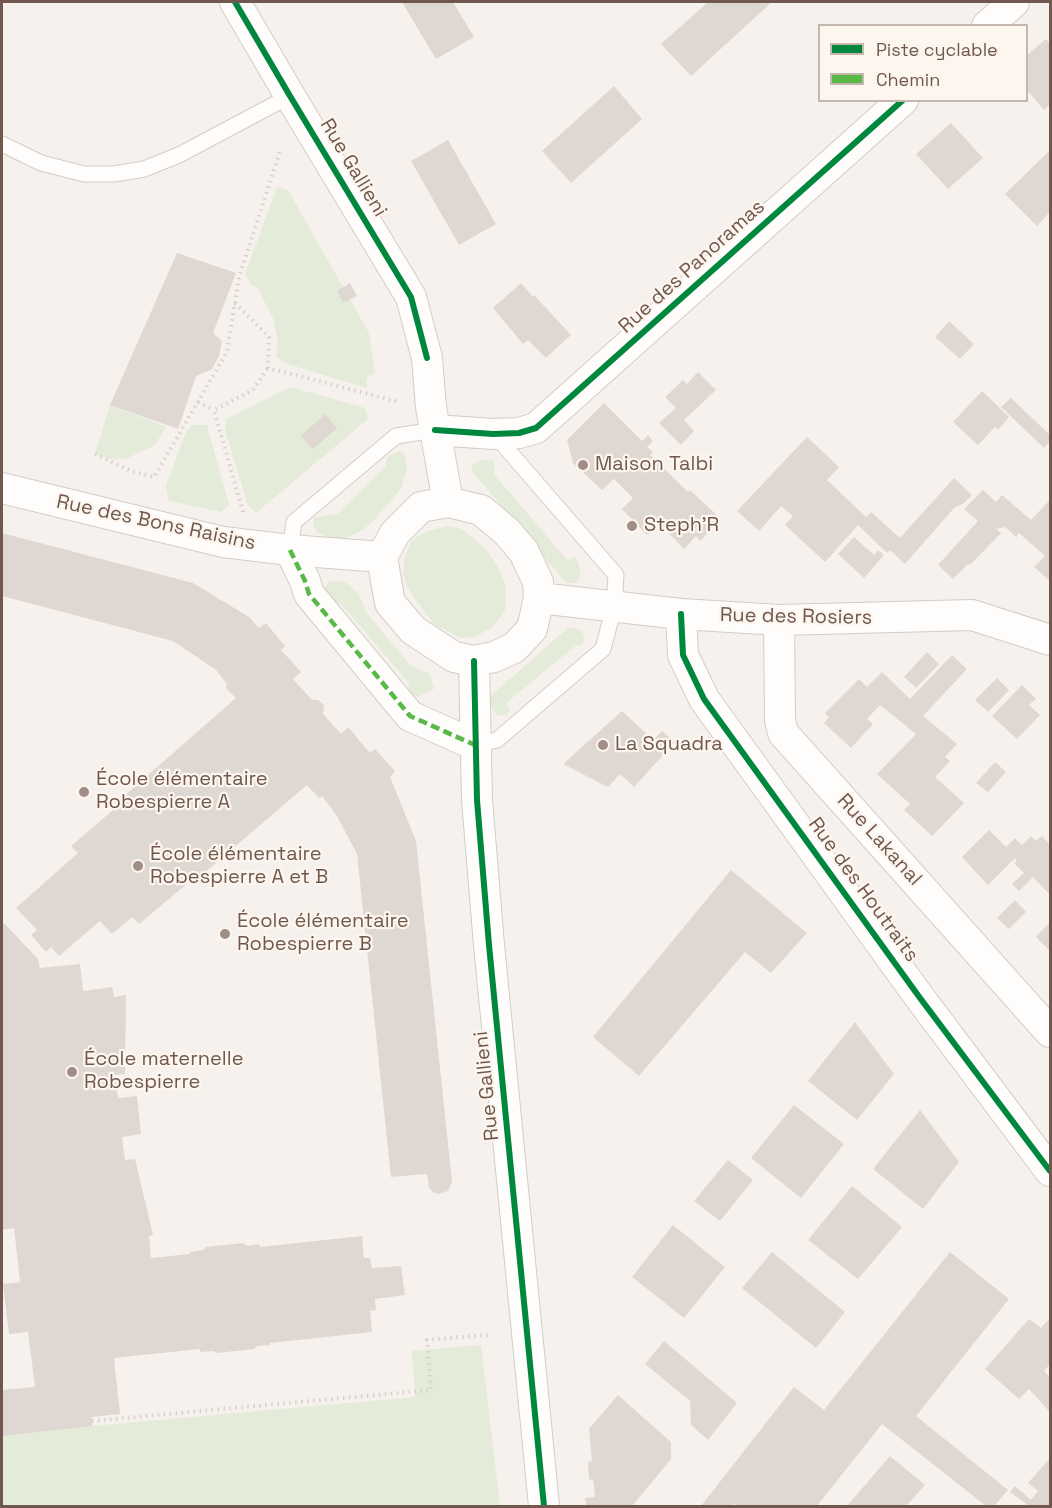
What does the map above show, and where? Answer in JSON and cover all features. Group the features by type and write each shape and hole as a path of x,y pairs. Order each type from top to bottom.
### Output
{"street":[{"name":"Rue Gallieni","path":"235,2 411,297 427,358 435,430 448,502"},
{"path":"989,24 1014,2"},
{"name":"Rue des Panoramas","path":"435,430 493,434 519,433 536,428 901,102"},
{"name":"Rue des Bons Raisins","path":"2,488 223,542 382,558"},
{"path":"448,502 482,510 507,532 524,552 538,582 539,598 532,629 514,648 494,657 474,661 454,657 413,630 390,603 382,558 395,533 421,507 448,502"},
{"path":"290,550 309,594 410,716 476,745"},
{"name":"Rue des Rosiers","path":"539,598 681,614 779,620 972,615 1050,640"},
{"name":"Rue des Houtraits","path":"681,614 683,655 704,699 920,998 1050,1171"},
{"name":"Rue Lakanal","path":"779,620 780,720 783,732 1050,1032"},
{"name":"Rue Gallieni","path":"474,661 477,800 493,988 544,1506"}],"lane":[{"path":"2,144 41,163 84,174 114,174 144,169 179,155 290,96"},
{"path":"290,550 294,522 396,436 435,430"},
{"path":"476,745 497,740 603,649 614,607 616,575 493,434"}],"path":[{"path":"95,454 131,471 154,477 227,352 239,278 283,139"},
{"path":"213,410 253,390 268,368 269,337 234,303"},
{"path":"268,368 399,402"},
{"path":"198,402 213,410 245,520"},
{"path":"92,1421 430,1390 427,1340 488,1335"}],"green space":[{"path":"277,187 288,190 369,333 375,373 366,379 367,388 284,363 276,356 278,341 273,318 257,287 251,285 245,274"},
{"path":"290,387 365,408 368,419 256,513 248,505 225,431 226,419"},
{"path":"110,405 166,427 155,445 128,458 110,459 95,454"},
{"path":"191,425 207,425 229,505 221,512 169,501 166,486 186,432"},
{"path":"399,451 404,453 407,469 401,489 374,520 363,530 345,538 332,539 318,533 313,526 314,518 339,513 386,466 387,457"},
{"path":"481,460 492,460 495,464 493,473 568,561 576,556 581,574 577,583 566,583 472,471 472,465"},
{"path":"447,526 462,529 485,548 497,565 506,586 505,611 493,627 474,637 460,638 433,623 410,592 403,575 405,557 411,541 425,532"},
{"path":"330,581 345,582 359,594 366,612 411,666 430,674 434,689 418,697 410,693 408,682 341,604 325,604 323,589"},
{"path":"569,627 580,629 585,637 582,644 574,647 506,703 511,710 503,716 497,715 486,700"},
{"path":"481,1345 500,1506 2,1506 2,1434 415,1397 412,1351"}],"building":[{"path":"402,2 453,2 474,37 436,59"},
{"path":"708,2 772,2 691,76 661,44"},
{"path":"1046,39 1050,44 1050,104 1044,110 1028,91 1028,54"},
{"path":"614,86 642,119 571,183 542,151"},
{"path":"951,123 983,158 948,189 916,154"},
{"path":"448,140 496,224 459,245 411,161"},
{"path":"1050,150 1050,212 1037,226 1005,194"},
{"path":"177,253 236,273 213,333 222,341 219,356 212,369 196,376 178,429 110,405"},
{"path":"350,283 357,296 343,303 337,291"},
{"path":"521,283 571,335 546,358 528,340 523,344 493,308"},
{"path":"949,321 974,344 960,359 935,337"},
{"path":"698,372 716,390 684,420 694,431 681,445 659,423 676,408 665,397 683,380 687,384"},
{"path":"982,391 1009,417 998,430 995,427 978,445 953,422"},
{"path":"1011,398 1050,435 1050,441 1044,448 1001,407"},
{"path":"604,403 642,441 648,435 653,441 647,447 653,452 650,455 688,492 690,490 721,519 700,541 696,536 684,549 659,523 647,535 622,509 633,498 614,479 602,490 573,463 567,440"},
{"path":"325,414 337,428 313,449 301,436"},
{"path":"807,437 839,467 827,480 866,517 871,512 900,538 954,478 972,495 963,504 955,507 905,564 890,550 887,553 858,525 825,562 785,525 793,516 781,506 759,531 737,511"},
{"path":"983,490 996,502 1002,495 1031,520 1050,500 1050,581 1034,567 1045,556 1019,533 1016,537 1005,527 996,529 1001,533 953,579 938,565 978,521 964,509"},
{"name":"École élémentaire Robespierre A et B","path":"2,533 193,583 249,617 259,628 266,623 285,646 281,650 301,672 293,679 312,700 318,700 324,705 323,714 341,734 348,727 370,753 375,749 395,771 390,777 416,841 452,1182 448,1191 438,1194 433,1192 429,1188 427,1174 391,1177 357,854 337,816 322,796 319,798 307,785 196,880 194,878 139,924 132,917 112,934 100,921 59,956 51,947 46,952 31,935 37,930 16,908 78,853 71,846 126,799 124,796 236,698 226,688 227,684 216,670 173,641 2,596"},
{"path":"854,537 874,555 878,550 884,555 864,578 838,554"},
{"path":"927,652 939,664 916,688 904,677"},
{"path":"952,655 967,669 923,716 957,744 945,757 950,761 935,777 964,803 932,836 904,810 910,804 877,774 916,734 880,705 867,719 873,724 851,748 824,723 829,717 825,713 859,679 867,687 882,672 910,699"},
{"path":"997,678 1009,690 988,712 975,700"},
{"path":"1022,685 1036,699 1029,705 1040,715 1017,739 992,716"},
{"path":"622,711 653,740 662,731 675,742 634,787 620,774 608,787 563,764"},
{"path":"995,762 1006,772 988,792 976,783"},
{"path":"989,830 1006,847 1015,838 1022,845 1031,836 1036,841 1042,836 1050,845 1050,895 1033,877 1019,891 1012,884 1024,873 1014,863 1017,861 1015,858 988,885 962,857"},
{"path":"731,870 807,933 771,973 745,952 639,1076 593,1037"},
{"path":"1015,900 1026,912 1009,929 997,918"},
{"path":"1050,922 1050,951 1036,937"},
{"name":"École maternelle Robespierre","path":"4,923 38,959 40,968 80,964 83,991 112,987 114,997 126,995 125,1074 115,1075 118,1098 137,1096 141,1134 122,1137 125,1160 135,1159 153,1235 149,1236 151,1258 190,1254 190,1252 203,1250 206,1247 243,1243 247,1246 259,1244 260,1247 362,1236 364,1258 370,1258 372,1268 401,1266 405,1295 375,1299 376,1310 370,1311 372,1332 270,1343 270,1345 257,1346 254,1349 217,1353 200,1352 200,1349 114,1358 120,1414 92,1417 92,1426 2,1436 2,1390 35,1387 28,1332 9,1334 3,1284 20,1282 14,1228 2,1230 2,925"},
{"path":"855,1022 894,1074 857,1120 808,1081"},
{"path":"794,1105 844,1144 801,1198 751,1158"},
{"path":"920,1110 959,1162 923,1209 873,1169"},
{"path":"728,1160 753,1180 720,1221 694,1201"},
{"path":"852,1186 902,1227 858,1279 808,1240"},
{"path":"673,1225 725,1267 684,1318 632,1277"},
{"path":"772,1252 845,1312 816,1348 742,1288"},
{"path":"950,1252 1009,1299 916,1416 1008,1490 994,1506 986,1506 882,1424 817,1506 737,1506 733,1503 731,1506 701,1506 794,1387 824,1410"},
{"path":"1050,1318 1050,1364 1044,1371 1050,1377 1050,1412 1029,1389 1019,1399 985,1369 1029,1319 1041,1328"},
{"path":"664,1341 737,1403 708,1440 691,1425 690,1401 645,1364"},
{"path":"618,1395 671,1442 671,1459 632,1506 586,1506 585,1498 595,1497 593,1479 589,1480 588,1462 592,1461 589,1429"},
{"path":"890,1456 925,1485 906,1506 847,1506"},
{"path":"1050,1458 1050,1506 1029,1506 1010,1492 1015,1486 1031,1500 1038,1491 1028,1483"}],"marked path":[{"path":"290,550 309,594 410,716 475,745"}],"cycle path":[{"path":"235,2 411,297 427,358"},
{"path":"435,430 493,434 519,433 536,428 901,102"},
{"path":"681,614 683,655 704,699 920,998 1050,1171"},
{"path":"474,661 477,800 489,945 544,1506"}],"place":[{"name":"Maison Talbi","path":"583,465"},
{"name":"Steph'R","path":"632,526"},
{"name":"La Squadra","path":"603,745"},
{"name":"École élémentaire Robespierre A","path":"84,792"},
{"name":"École élémentaire Robespierre A et B","path":"138,866"},
{"name":"École élémentaire Robespierre B","path":"225,934"},
{"name":"École maternelle Robespierre","path":"72,1072"}]}
